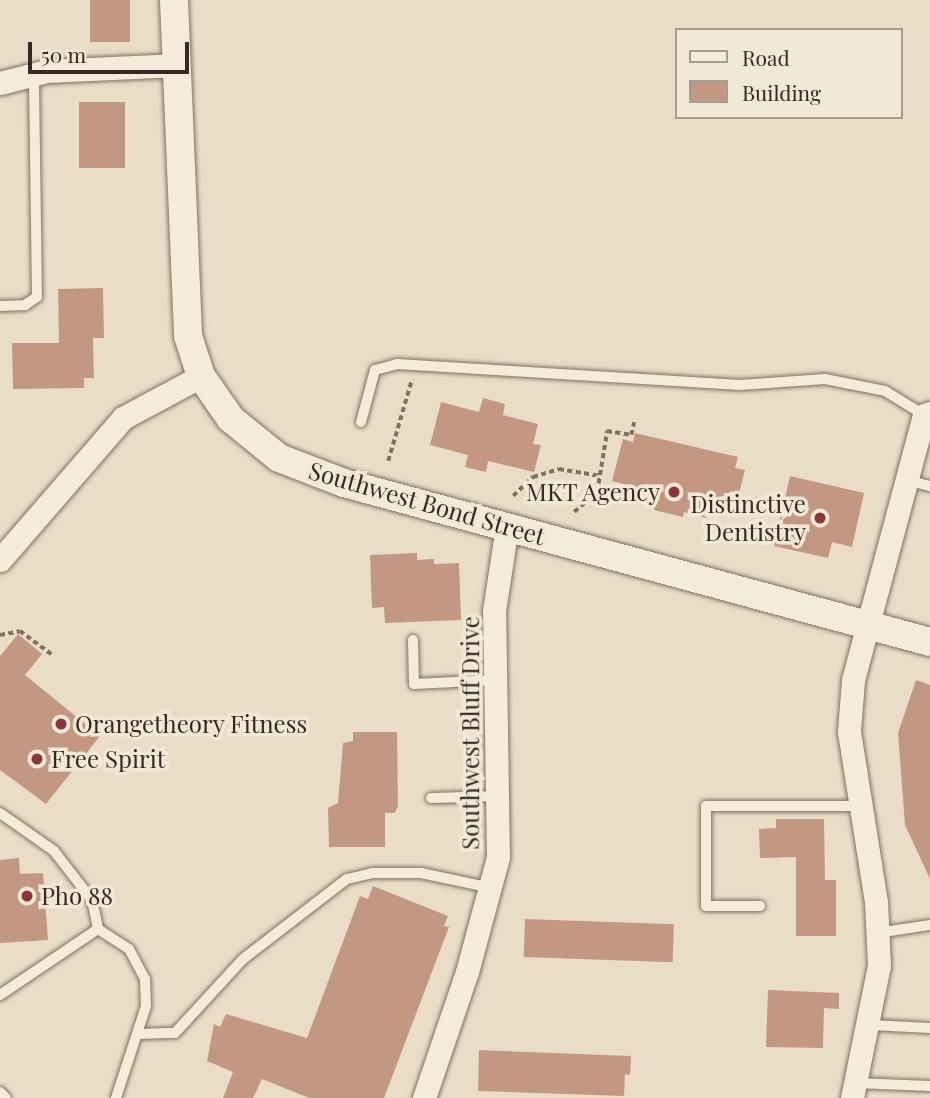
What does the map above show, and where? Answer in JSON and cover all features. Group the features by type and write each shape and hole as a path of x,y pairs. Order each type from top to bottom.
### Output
{"street":[{"name":"Southwest Bond Street","path":"174,0 183,285 188,336 201,376 231,419 279,458 344,483 866,621 930,642"},
{"path":"0,83 34,74 178,65"},
{"path":"0,560 123,418 201,376"},
{"path":"854,1091 871,1025 879,965 849,731 866,621 927,414"},
{"name":"Southwest Bluff Drive","path":"424,1098 492,888 499,796 494,611 508,526"}],"lane":[{"path":"0,306 25,306 37,297 34,74"},
{"path":"361,422 374,370 416,365 740,385 825,379 885,391 927,414"},
{"path":"906,481 930,486"},
{"path":"413,640 414,684 495,680"},
{"path":"431,797 499,796"},
{"path":"760,906 706,906 706,806 858,806"},
{"path":"0,813 54,851 92,900 98,929 129,949 145,979 146,1006 116,1098"},
{"path":"138,1034 175,1033 243,958 347,879 372,873 421,873 492,888"},
{"path":"877,933 930,925"},
{"path":"0,995 98,929"},
{"path":"871,1025 930,1028"},
{"path":"854,1091 930,1086"},
{"path":"0,1092 6,1098"}],"path":[{"path":"388,461 416,365"},
{"path":"573,512 597,492 607,431 631,435 634,422"},
{"path":"513,496 533,477 559,469 600,476"},
{"path":"0,635 20,631 54,656"}],"building":[{"path":"90,0 130,0 130,42 90,42"},
{"path":"79,102 125,102 125,168 79,168"},
{"path":"103,288 104,338 93,338 94,378 84,378 84,388 13,389 12,343 59,343 58,289"},
{"path":"483,398 505,404 503,415 538,424 533,444 541,445 534,472 488,461 486,472 465,467 468,455 430,445 441,402 479,412"},
{"path":"635,433 738,457 735,468 745,470 734,513 710,507 706,518 684,512 683,517 654,510 656,504 634,498 637,488 612,481 623,439 633,442"},
{"name":"Distinctive Dentistry","path":"790,476 864,493 852,547 832,542 828,558 774,546"},
{"path":"417,553 417,560 434,559 434,564 459,563 461,620 385,623 384,607 372,608 370,555"},
{"path":"18,634 42,654 25,675 100,736 46,804 0,770 0,656"},
{"path":"916,680 930,685 930,879 905,825 898,733"},
{"path":"353,732 397,732 398,806 395,813 385,813 385,847 329,847 328,808 338,803 343,743 353,741"},
{"path":"776,819 824,819 825,880 836,880 836,936 796,936 796,857 760,858 759,829 776,828"},
{"name":"Pho 88","path":"19,858 20,874 43,873 48,940 0,943 0,860"},
{"path":"373,886 448,916 444,926 449,927 384,1098 309,1098 262,1079 253,1098 223,1098 233,1072 207,1061 214,1024 220,1027 226,1014 307,1038 360,896 368,899"},
{"path":"525,919 674,924 673,962 524,957"},
{"path":"768,990 839,993 839,1009 824,1008 823,1048 766,1047"},
{"path":"479,1050 631,1056 630,1075 625,1074 624,1096 478,1091"}],"place":[{"name":"MKT Agency","path":"674,492"},
{"name":"Distinctive Dentistry","path":"820,518"},
{"name":"Orangetheory Fitness","path":"61,724"},
{"name":"Free Spirit","path":"37,759"},
{"name":"Pho 88","path":"27,896"}]}
